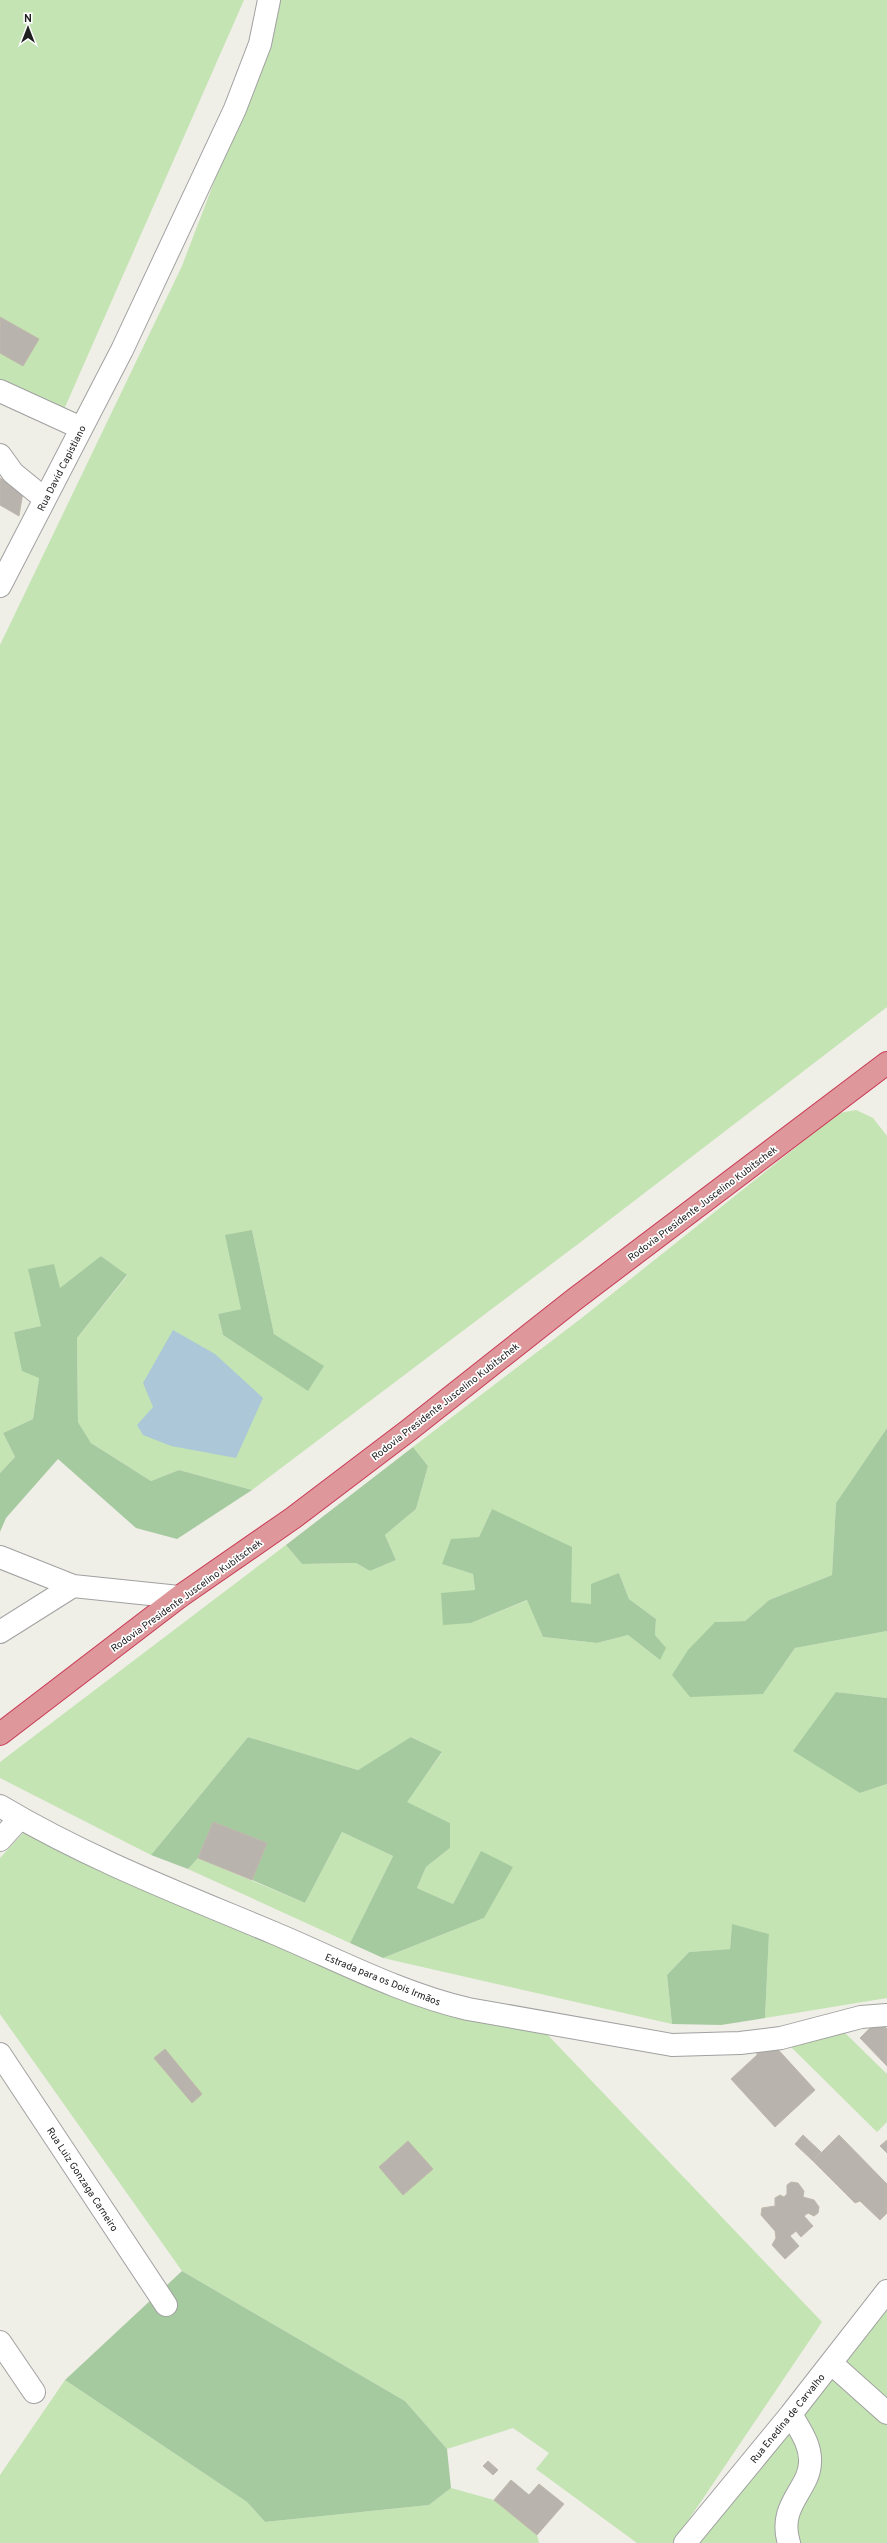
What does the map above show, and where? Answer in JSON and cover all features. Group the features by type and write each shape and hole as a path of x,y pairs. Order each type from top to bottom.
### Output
{"highway":[{"name":"Rodovia Presidente Juscelino Kubitschek","path":"0,1734 179,1597 342,1481 575,1299 887,1063"}],"street":[{"name":"Rua David Capistiano","path":"0,586 6,558 45,499 122,350 245,86 260,44 269,0"},
{"path":"0,390 81,428"},
{"path":"2,461 13,473 45,499"},
{"path":"0,1557 73,1586 179,1597"},
{"path":"0,1632 73,1586"},
{"name":"Estrada para os Dois Irmãos","path":"0,1806 73,1847 141,1878 377,1978 442,2003 468,2009 672,2045 740,2043 781,2038 861,2017 887,2015"},
{"path":"0,1840 20,1818"},
{"name":"Rua Luiz Gonzaga Carneiro","path":"0,2054 166,2305"},
{"name":"Rua Enedina de Carvalho","path":"685,2543 791,2414 887,2292"},
{"path":"0,2342 34,2392"},
{"path":"831,2363 887,2413"},
{"path":"789,2543 786,2533 788,2515 810,2464 806,2442 791,2414"}],"green space":[{"path":"0,0 244,0 62,414 0,387"},
{"path":"271,0 887,0 887,1007 582,1241 252,1490 179,1470 151,1481 91,1443 78,1422 77,1338 127,1276 101,1256 41,1326 14,1332 39,1378 33,1419 3,1433 15,1457 0,1473 0,645 182,266 237,122","holes":["252,1230 274,1334 323,1366 308,1390 223,1335 218,1314 241,1309"]},
{"path":"856,1110 873,1118 887,1136 887,1428 836,1503 832,1575 769,1600 745,1621 715,1622 763,1694 795,1648 887,1631 887,1698 836,1692 860,1793 887,1784 887,1998 765,2018 769,1934 732,1925 730,1949 689,1952 667,1975 672,2024 383,1958 484,1918 481,1852 453,1904 417,1888 426,1867 450,1848 450,1823 406,1802 442,1753 412,1737 358,1770 248,1737 151,1855 0,1778 0,1762 286,1545 302,1564 356,1563 370,1571 396,1560 385,1535 416,1509 428,1466 413,1447 583,1317 839,1113","holes":["492,1509 570,1602 591,1605 619,1573 629,1599 656,1619 655,1635 660,1660 628,1635 597,1643 543,1637 528,1600 471,1623 475,1590 473,1574 443,1564 479,1537"]},
{"path":"252,1230 274,1334 324,1366 308,1391 223,1335 218,1314 241,1309 225,1235"},
{"path":"101,1256 127,1275 77,1338 78,1422 91,1443 151,1481 179,1470 252,1490 177,1539 136,1528 58,1459 6,1518 0,1532 0,1473 15,1457 3,1433 33,1419 39,1378 22,1371 14,1332 41,1326 28,1269 54,1264 60,1288"},
{"path":"887,1428 887,1631 795,1648 763,1694 690,1697 672,1675 688,1650 715,1622 745,1621 769,1600 832,1575 836,1503"},
{"path":"413,1447 428,1466 416,1509 385,1535 396,1560 370,1571 356,1563 302,1564 286,1545"},
{"path":"492,1509 572,1547 571,1602 591,1604 591,1584 619,1573 629,1599 656,1619 655,1635 666,1648 660,1660 628,1635 597,1643 543,1637 527,1600 471,1623 443,1625 441,1593 475,1590 473,1574 442,1564 451,1539 479,1537"},
{"path":"836,1692 887,1698 887,1784 860,1793 793,1751"},
{"path":"248,1737 358,1770 411,1737 442,1752 407,1802 450,1823 450,1848 426,1867 417,1888 453,1904 481,1851 513,1867 484,1918 383,1958 350,1943 393,1856 342,1832 305,1903 252,1880 266,1843 213,1822 198,1858 188,1869 151,1855"},
{"path":"26,1830 443,2012 543,2030 822,2322 673,2543 637,2543 536,2469 549,2453 513,2428 447,2449 405,2401 182,2271 0,2014 0,1858"},
{"path":"342,1832 393,1856 350,1943 188,1869 198,1858 305,1903"},
{"path":"732,1924 769,1934 765,2018 721,2025 672,2024 667,1975 689,1952 730,1949"},
{"path":"844,2032 887,2074 887,2122 877,2132 790,2046"},
{"path":"182,2271 405,2401 447,2449 451,2488 429,2505 265,2522 247,2502 65,2380"},
{"path":"887,2291 887,2543 685,2543"},
{"path":"65,2380 247,2502 265,2522 429,2505 451,2488 494,2500 537,2535 539,2543 0,2543 0,2475"}],"water":[{"path":"173,1330 215,1354 263,1398 236,1458 171,1446 143,1435 137,1425 153,1407 143,1383"}],"building":[{"path":"0,317 39,339 23,366 0,353"},
{"path":"0,478 23,492 19,516 0,505"},
{"path":"213,1822 267,1843 252,1880 198,1858"},
{"path":"878,2020 887,2029 887,2066 860,2038"},
{"path":"757,2044 773,2044 815,2090 775,2127 731,2079 757,2055"},
{"path":"165,2049 202,2094 192,2103 154,2058"},
{"path":"803,2135 821,2152 813,2161 795,2144"},
{"path":"839,2135 887,2184 887,2213 880,2220 860,2201 855,2203 813,2161"},
{"path":"887,2140 887,2153 880,2146"},
{"path":"408,2141 433,2169 403,2195 379,2167"},
{"path":"791,2182 798,2183 804,2191 803,2197 814,2200 819,2207 818,2213 814,2216 808,2213 804,2216 813,2226 801,2237 796,2231 790,2236 799,2246 785,2259 772,2245 776,2238 775,2231 761,2215 762,2208 775,2206 775,2198 780,2195 784,2197 787,2194 787,2185"},
{"path":"488,2461 498,2470 493,2475 483,2466"},
{"path":"511,2480 529,2495 539,2484 564,2504 537,2535 494,2500"}]}
